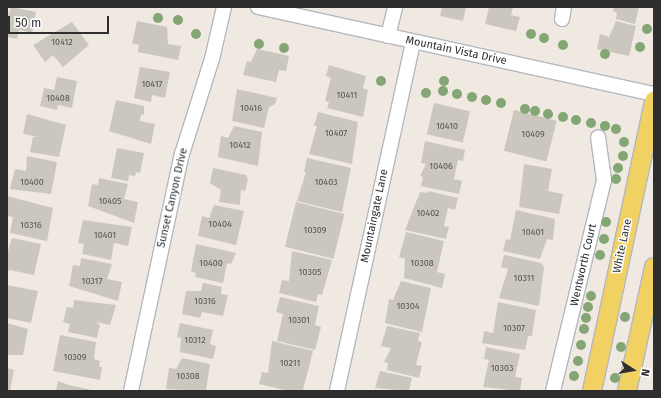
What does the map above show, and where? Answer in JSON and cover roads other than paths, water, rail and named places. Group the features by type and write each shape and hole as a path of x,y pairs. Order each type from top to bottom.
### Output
{"main road":[{"name":"White Lane","path":"592,391 654,101"},
{"path":"627,391 654,267"}],"street":[{"name":"Sunset Canyon Drive","path":"131,391 182,154 212,59 224,7"},
{"name":"Mountain Vista Drive","path":"258,7 654,94"},
{"path":"388,36 394,7"},
{"name":"Mountaingate Lane","path":"337,391 413,42"},
{"name":"Wentworth Court","path":"553,391 604,180 598,137"}]}
